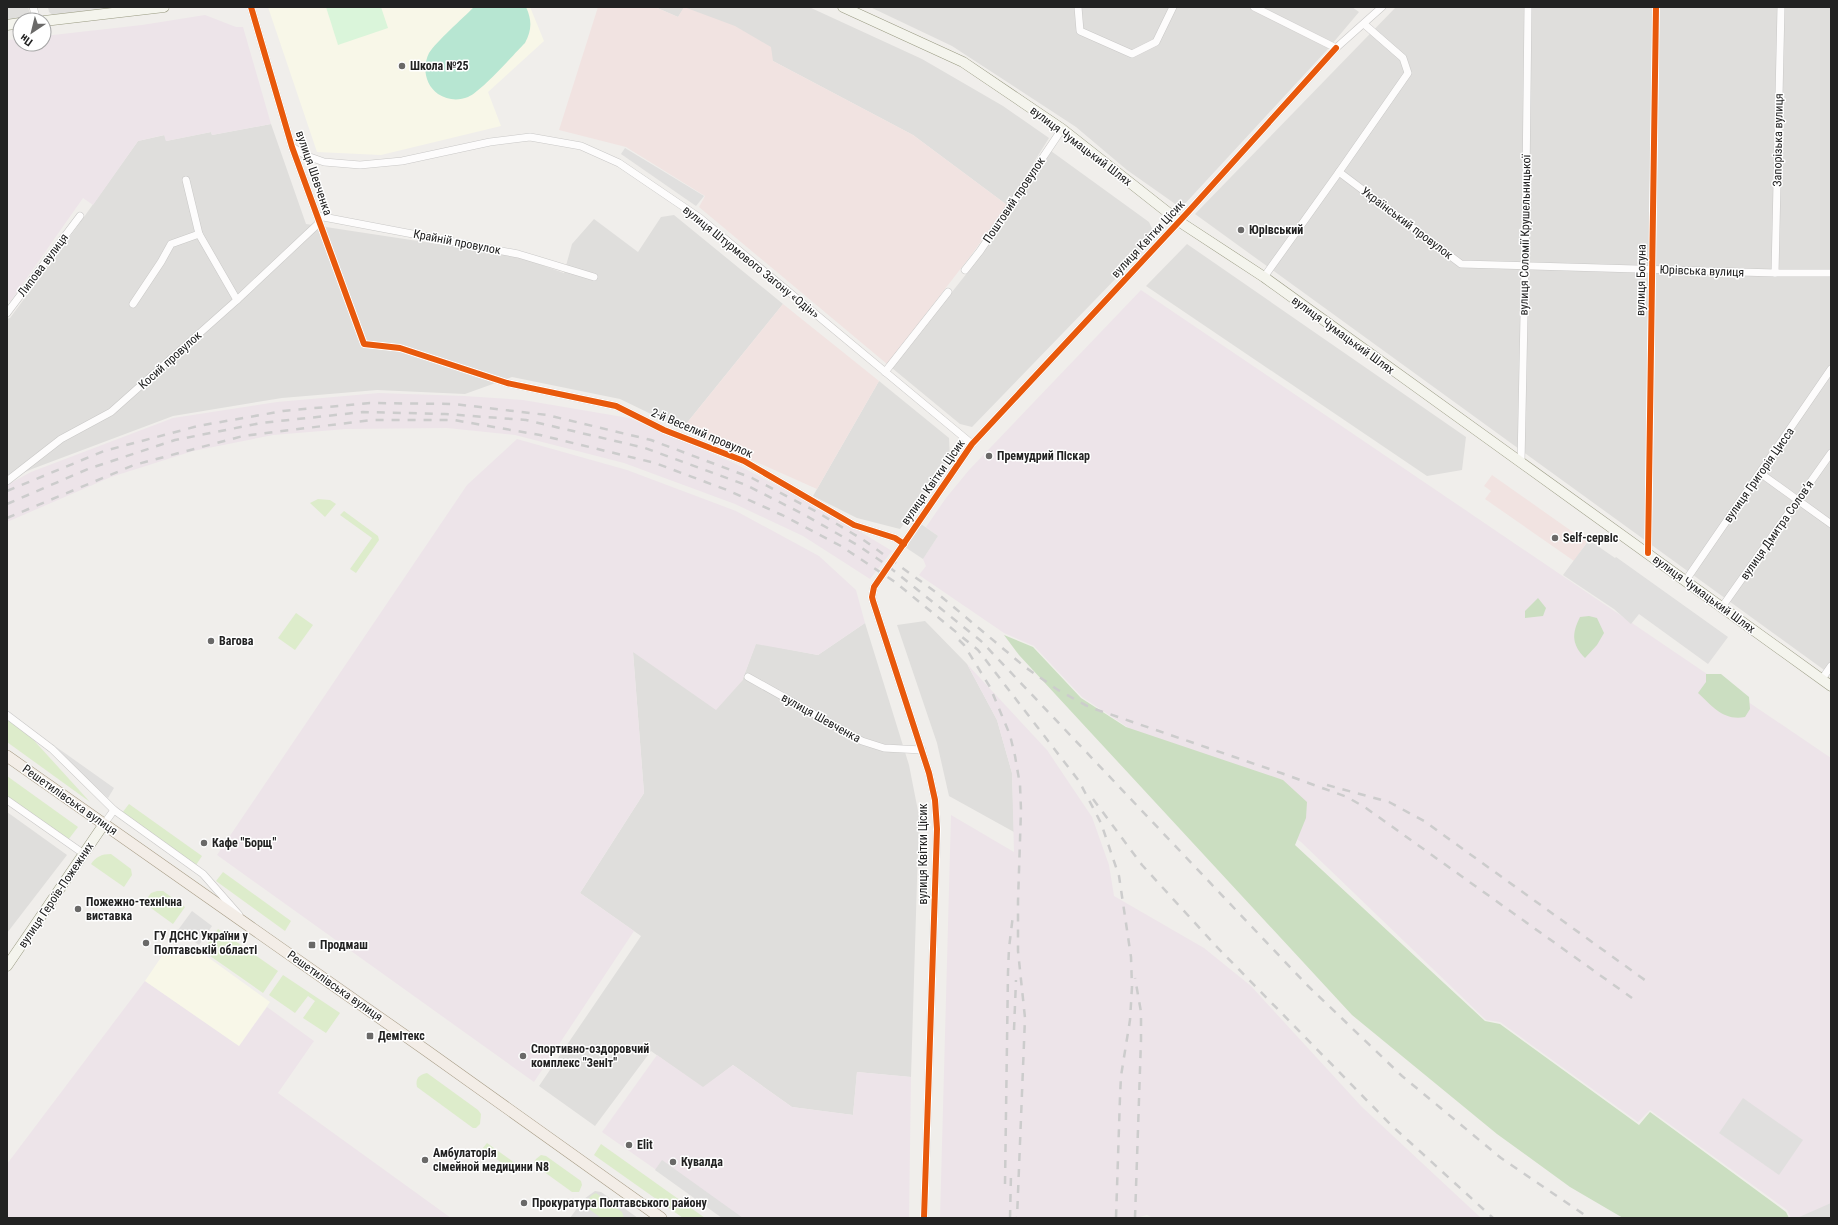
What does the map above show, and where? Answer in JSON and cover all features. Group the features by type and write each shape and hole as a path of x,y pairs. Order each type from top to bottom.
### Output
{"main road":[{"path":"52,20 164,7"},
{"name":"вулиця Чумацький Шлях","path":"843,7 963,62 1062,129 1180,222 1264,277 1831,686"},
{"name":"Решетилівська вулиця","path":"7,756 661,1218"},
{"name":"вулиця Героїв-Пожежних","path":"7,966 104,824"}],"street":[{"name":"вулиця Шевченка","path":"251,7 292,147 364,344"},
{"path":"1078,7 1080,31 1132,54 1156,42 1173,7"},
{"path":"1254,7 1336,48"},
{"name":"вулиця Квітки Цісик","path":"924,1218 937,829 935,800 922,750 872,597 878,582 972,444 1180,222 1336,48 1382,7"},
{"name":"вулиця Соломії Крушельницької","path":"1520,462 1525,267 1528,7"},
{"name":"вулиця Богуна","path":"1648,553 1656,7"},
{"name":"Запорізька вулиця","path":"1775,273 1781,7"},
{"path":"1264,277 1340,172 1408,73 1403,58 1364,24"},
{"name":"Поштовий провулок","path":"966,270 1062,129"},
{"name":"вулиця Штурмового Загону «Одін»","path":"292,147 307,156 324,162 360,165 402,161 490,142 530,137 581,146 620,163 700,218 972,444"},
{"name":"Український провулок","path":"1340,172 1461,264 1525,267"},
{"path":"186,180 199,234 237,300"},
{"name":"Липова вулиця","path":"7,313 80,216"},
{"name":"Крайній провулок","path":"319,219 518,254 594,277"},
{"name":"Косий провулок","path":"7,481 61,438 111,412 237,300 319,219"},
{"path":"132,304 161,262 171,244 199,234"},
{"name":"Юрівська вулиця","path":"1525,267 1831,273"},
{"path":"885,372 948,292"},
{"name":"2-й Веселий провулок","path":"364,344 400,348 507,383 616,406 664,430 744,461 854,525 895,538 904,544"},
{"name":"вулиця Григорія Цисса","path":"1686,580 1831,369"},
{"name":"вулиця Дмитра Соловʼя","path":"1722,607 1831,453"},
{"path":"1760,473 1831,524"},
{"path":"1822,679 1831,666"},
{"name":"вулиця Шевченка","path":"748,677 862,741 884,748 922,750"},
{"path":"7,715 52,749 114,810 203,874 249,926"},
{"path":"7,800 84,854"},
{"path":"104,824 114,810"}],"shaded area":[{"path":"7,7 28,7 30,12 12,12 12,19 7,20"},
{"path":"48,7 121,7 53,15 52,12 49,12"},
{"name":"Школа №25","path":"268,7 530,7 544,41 488,92 501,126 381,155 317,152"},
{"path":"598,7 655,7 678,17 684,7 735,26 771,47 773,61 913,135 1007,205 972,254 887,364 699,207 705,196 626,147 559,130"},
{"path":"655,7 809,7 922,59 1003,106 1049,138 1007,205 913,135 773,61 684,8 678,17"},
{"path":"870,7 1352,7 1359,12 1327,50 1181,208 1127,170 1076,127 952,46"},
{"path":"1396,7 1831,7 1831,675 1195,214"},
{"path":"205,15 236,27 243,27 271,124 212,135 211,132 166,141 164,135 138,141 93,205 83,198 10,302 7,300 7,40 12,40 12,52 52,52 52,35 142,25"},
{"path":"271,124 306,224 516,256 564,273 572,244 594,219 638,252 661,217 674,215 783,304 682,429 620,399 512,377 465,394 377,390 282,398 173,416 32,469 7,480 7,319 10,318 138,141 165,135 166,141 211,132 212,135"},
{"path":"625,148 704,196 696,206 621,154"},
{"path":"1051,151 1149,222 1156,237 972,427 960,424 892,368 982,254"},
{"path":"1187,244 1466,437 1462,470 1427,476 1146,286"},
{"path":"1141,290 1831,758 1831,1218 1791,1218 1787,1210 1650,1110 1638,1122 1500,1022 1486,1020 1301,842 1082,697 1034,646 1004,633 919,575 926,566 923,559 938,536 926,527 946,498 969,470"},
{"path":"783,304 879,381 817,489 682,429"},
{"path":"879,381 949,438 950,459 900,529 857,518 813,496"},
{"path":"379,393 523,400 629,418 734,463 833,515 892,551 870,579 803,536 735,504 624,463 515,435 447,428 346,429 273,435 193,451 111,477 7,522 7,485 31,472 173,418 277,402"},
{"path":"517,439 627,470 736,511 819,556 856,590 865,623 818,655 756,644 742,681 716,710 633,652 644,793 580,893 634,931 534,1082 217,855 467,485"},
{"path":"1492,475 1587,542 1574,561 1485,499 1491,491 1484,486"},
{"path":"921,524 938,536 923,559 905,547"},
{"path":"1589,540 1615,558 1616,557 1728,637 1708,664 1639,614 1631,624 1614,609 1563,575"},
{"path":"925,621 967,664 997,720 1012,773 1014,832 949,796 937,743 897,625"},
{"path":"865,623 909,765 919,816 911,1077 857,1072 853,1115 792,1107 733,1065 703,1088 651,1051 595,1126 539,1086 641,936 580,893 644,793 633,652 742,681 756,643 818,655"},
{"path":"967,664 1047,750 1092,817 1109,865 1114,896 1204,948 1251,986 1362,1107 1481,1218 1153,1218 1147,1215 1136,1218 940,1218 951,815 1014,852 1012,773 997,720"},
{"path":"52,744 114,788 108,798 60,755"},
{"path":"7,812 67,855 7,933"},
{"path":"192,911 212,926 199,945 178,930"},
{"path":"168,947 177,954 180,949 193,957 198,950 270,1002 239,1046 145,981"},
{"path":"145,981 239,1046 267,1007 314,1041 278,1093 451,1218 7,1218 7,1164"},
{"path":"657,1055 703,1087 733,1065 792,1107 853,1115 857,1072 911,1077 909,1218 725,1218 602,1132"},
{"path":"1743,1098 1803,1140 1779,1175 1719,1133"},
{"path":"662,1160 743,1218 722,1218 655,1170"},
{"path":"595,1191 601,1192 638,1218 570,1218 584,1199"},
{"path":"1831,1203 1831,1218 1797,1218"},
{"path":"583,1205 601,1218 578,1218 575,1216"}],"green space":[{"path":"326,7 381,7 388,28 338,45"},
{"path":"474,7 526,7 530,21 529,34 525,43 489,81 474,94 460,99 445,98 438,94 430,86 425,70 427,58 438,42"},
{"path":"318,499 330,500 336,504 325,517 310,503"},
{"path":"344,511 378,536 379,540 356,573 350,569 372,538 340,515"},
{"path":"1538,598 1546,608 1543,616 1525,618 1525,611"},
{"path":"296,613 313,625 295,650 278,638"},
{"path":"1589,616 1597,618 1604,633 1597,645 1585,658 1577,648 1574,633 1580,617"},
{"path":"1004,635 1033,647 1081,698 1126,727 1283,780 1307,802 1306,818 1295,845 1485,1021 1500,1024 1639,1125 1650,1112 1786,1212 1789,1218 1623,1218 1570,1187 1497,1134 1352,1015 1019,655"},
{"path":"1706,674 1721,674 1749,697 1750,709 1745,717 1731,717 1719,712 1698,693 1706,682"},
{"path":"7,719 29,735 90,802 7,742"},
{"path":"7,776 78,827 68,840 7,796"},
{"path":"129,804 202,856 196,865 122,813"},
{"path":"111,854 131,869 132,875 124,887 91,864 99,856"},
{"path":"223,872 291,921 285,931 216,881"},
{"path":"163,891 185,907 173,924 144,903 151,893"},
{"path":"218,929 278,971 263,993 203,951"},
{"path":"283,975 340,1013 326,1033 303,1018 315,1001 308,996 295,1013 269,995"},
{"path":"427,1073 478,1110 481,1114 480,1124 476,1128 473,1128 417,1087 418,1077"},
{"path":"487,1143 519,1166 515,1172 482,1149"},
{"path":"601,1144 705,1218 683,1218 594,1155"},
{"path":"541,1155 546,1156 581,1181 582,1185 579,1192 572,1192 536,1166 534,1162"},
{"path":"596,1193 622,1212 624,1218 601,1218 583,1205 592,1195"}],"railway":[{"path":"7,491 104,451 198,426 283,411 370,403 454,404 547,415 651,440 752,478 817,512 865,541 937,593 1025,667 1058,690 1089,707 1347,797 1366,808 1632,998"},
{"path":"7,504 88,469 175,440 261,423 363,412 445,414 526,420 645,448 746,485 803,514 859,546 888,566 981,641 1307,985 1402,1076 1501,1158 1589,1218"},
{"path":"7,518 134,465 243,436 371,420 454,420 540,435 655,463 727,490 782,515 841,546 895,582 978,650 1079,781 1101,823 1119,876 1131,957 1132,987 1130,1020 1121,1076 1116,1218"},
{"path":"959,640 964,645 990,687 1010,735 1020,785 1021,810 1018,951 1025,1018 1017,1218"},
{"path":"1327,785 1389,802 1424,821 1649,983"},
{"path":"1093,799 1142,865 1216,946 1390,1124 1493,1218"},
{"path":"1005,1184 1008,972 1013,915"},
{"path":"1135,978 1141,1012 1141,1040 1135,1218"},
{"path":"1014,1030 1016,980"},
{"path":"1010,1218 1011,1174"}],"cycle path":[{"path":"251,7 292,147 364,344 400,348 507,383 616,406 664,430 744,461 854,525 895,538 904,544"},
{"path":"1648,553 1656,7"},
{"path":"924,1218 937,829 935,800 929,773 873,601 872,597 874,587 972,444 1188,212 1336,48"}],"place":[{"name":"Школа №25","path":"402,66"},
{"name":"Юрівський","path":"1241,230"},
{"name":"Премудрий Піскар","path":"989,456"},
{"name":"Self-сервіс","path":"1555,538"},
{"name":"Вагова","path":"211,641"},
{"name":"Кафе \"Борщ\"","path":"204,843"},
{"name":"Пожежно-технічна виставка","path":"78,909"},
{"name":"ГУ ДСНС України у Полтавській області","path":"146,943"},
{"name":"Продмаш","path":"312,945"},
{"name":"Демітекс","path":"370,1036"},
{"name":"Спортивно-оздоровчий комплекс \"Зеніт\"","path":"523,1056"},
{"name":"Elit","path":"629,1145"},
{"name":"Амбулаторія сімейной медицини N8","path":"425,1160"},
{"name":"Кувалда","path":"673,1162"},
{"name":"Прокуратура Полтавського району","path":"524,1203"}]}
